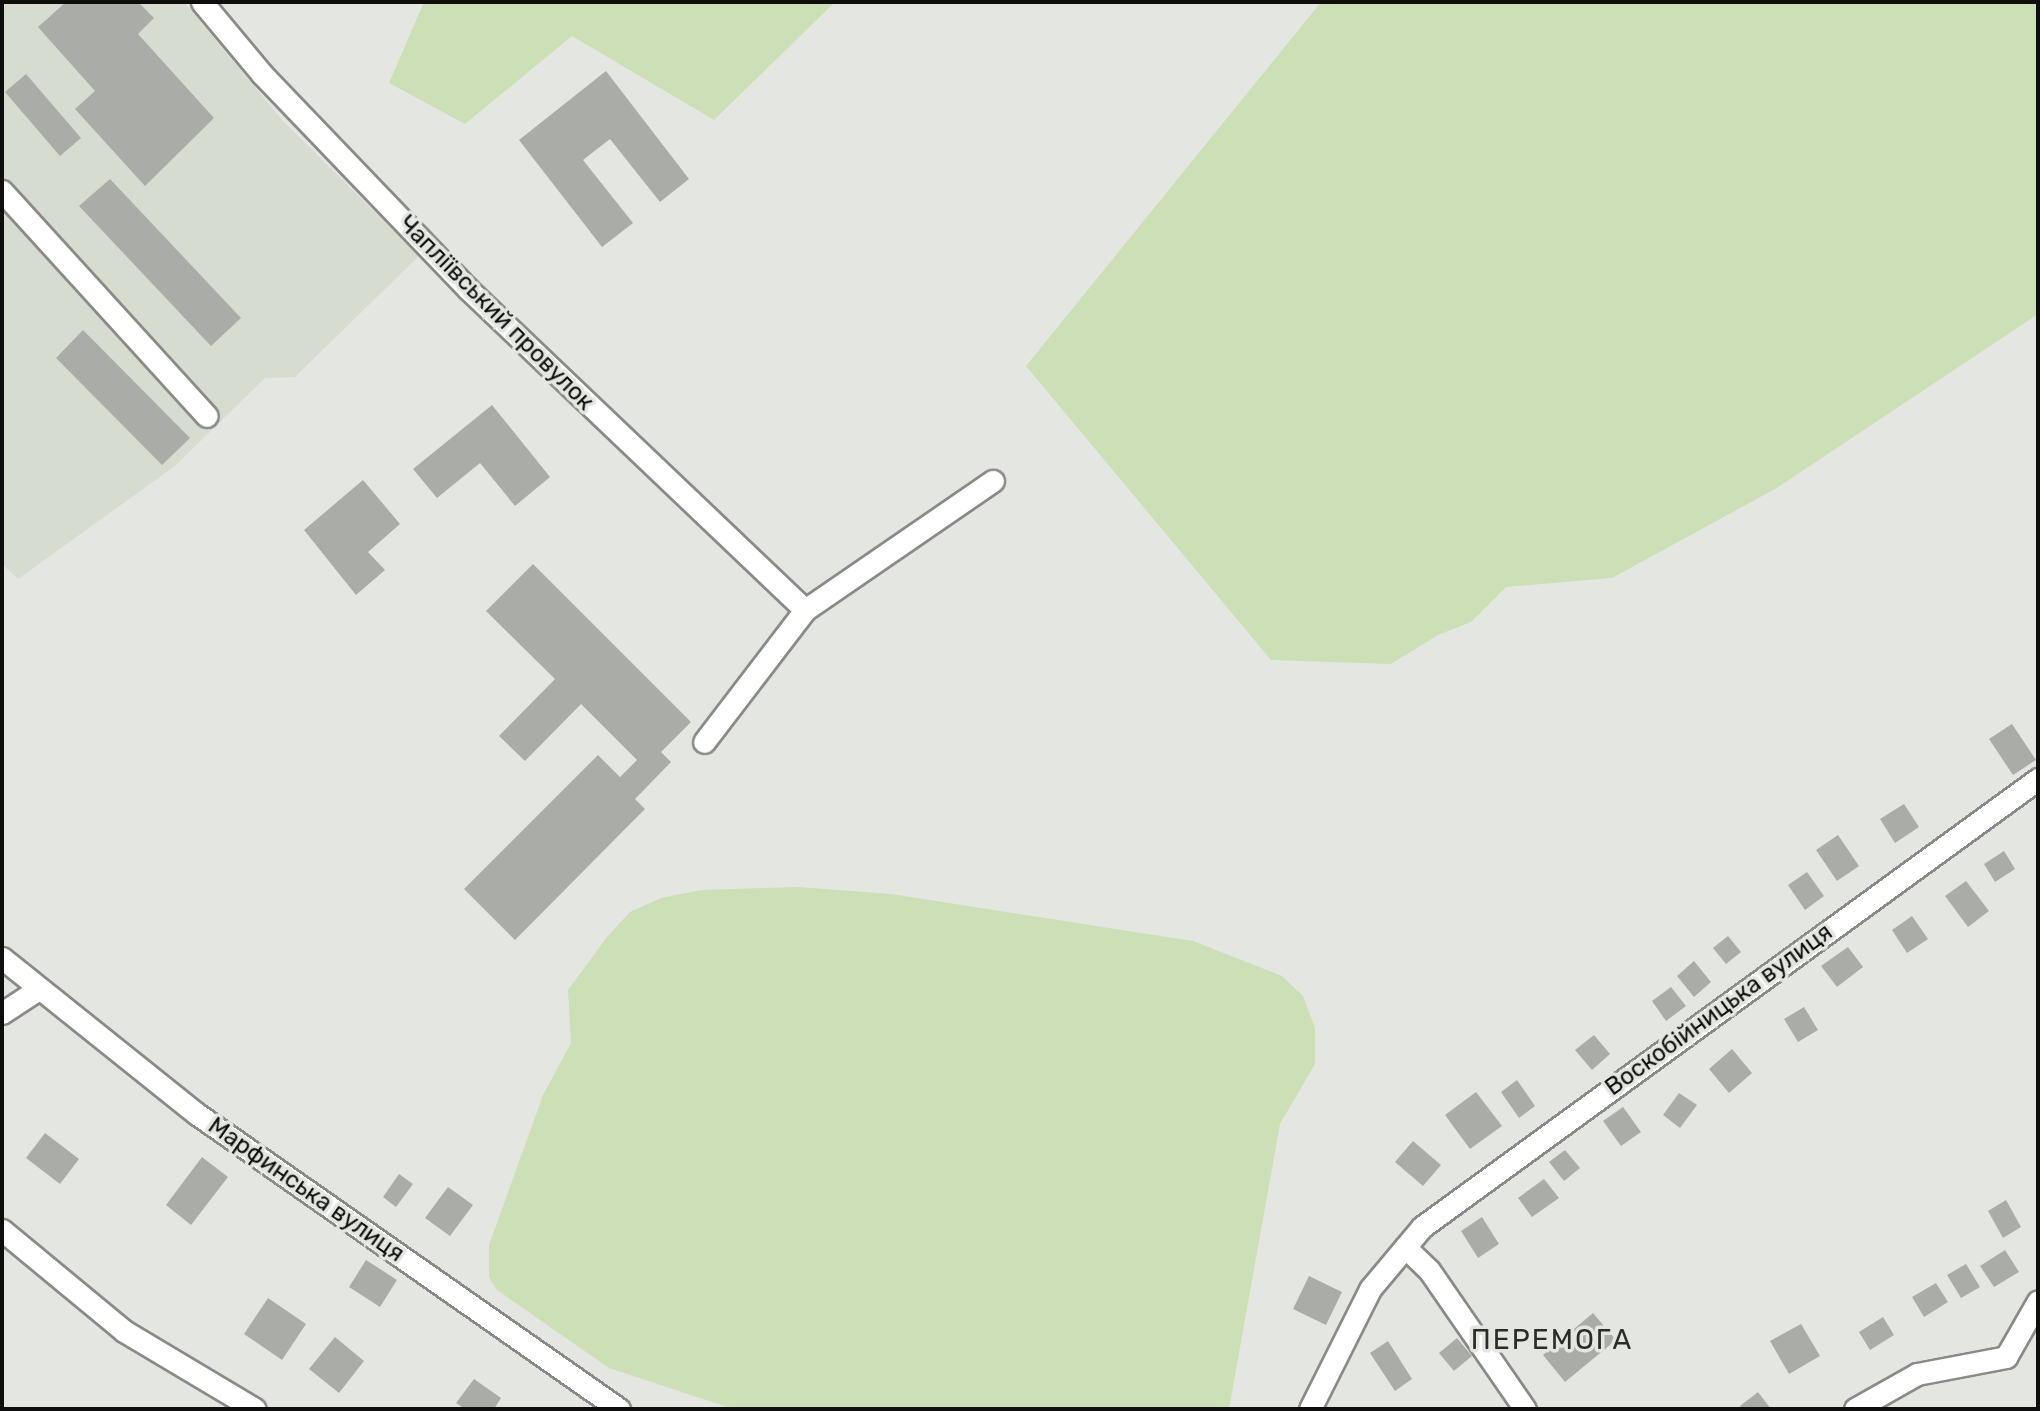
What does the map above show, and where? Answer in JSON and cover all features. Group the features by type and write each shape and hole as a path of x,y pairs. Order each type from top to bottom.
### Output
{"street":[{"name":"Чапліївський провулок","path":"202,2 262,74 468,289 805,610"},
{"path":"2,191 207,416"},
{"path":"704,741 805,610 993,481"},
{"name":"Воскобійницька вулиця","path":"1310,1409 1370,1289 1405,1247 1469,1190 2038,779"},
{"name":"Марфинська вулиця","path":"2,958 37,990 197,1114 619,1409"},
{"path":"2,1013 37,990"},
{"path":"2,1230 124,1331 255,1409"},
{"path":"1405,1247 1429,1270 1525,1409"},
{"path":"1855,1409 1917,1374 2006,1357 2038,1301"}],"shaded area":[{"path":"2,2 184,2 282,120 419,256 295,377 265,378 175,466 18,579 2,564"}],"green space":[{"path":"424,2 835,2 714,120 572,36 465,124 389,83"},
{"path":"1321,2 2038,2 2038,314 1775,489 1612,578 1506,587 1471,622 1438,635 1391,664 1271,660 1026,366"},
{"path":"798,887 891,894 1193,941 1282,976 1303,996 1315,1028 1315,1064 1280,1124 1229,1409 733,1409 609,1368 497,1290 489,1277 489,1245 543,1095 571,1043 568,990 607,937 630,912 661,898 701,890"}],"building":[{"path":"66,2 138,2 154,18 138,34 214,118 145,186 75,109 95,91 38,27"},
{"path":"606,71 689,179 660,202 610,139 583,160 633,223 602,247 519,140"},
{"path":"26,74 81,138 60,156 5,92"},
{"path":"110,179 241,318 211,346 79,206"},
{"path":"83,330 190,438 162,465 56,358"},
{"path":"492,405 550,477 515,506 480,463 437,498 413,469"},
{"path":"363,480 400,524 368,552 385,570 356,595 304,530"},
{"path":"533,564 691,722 661,752 671,762 635,799 645,809 515,940 464,889 598,755 620,777 637,760 581,704 525,761 499,736 555,679 486,611"},
{"path":"2012,724 2036,760 2013,775 1989,739"},
{"path":"1904,804 1919,827 1895,843 1880,819"},
{"path":"1838,835 1859,866 1837,881 1816,850"},
{"path":"2004,851 2015,869 1995,882 1984,864"},
{"path":"1807,872 1824,896 1805,910 1788,885"},
{"path":"1966,881 1989,911 1968,927 1945,896"},
{"path":"1912,916 1928,939 1907,953 1892,930"},
{"path":"1728,936 1741,952 1726,964 1713,948"},
{"path":"1848,947 1863,967 1837,987 1821,966"},
{"path":"1694,961 1711,982 1694,997 1677,976"},
{"path":"1671,987 1686,1006 1666,1021 1652,1001"},
{"path":"1804,1007 1818,1030 1798,1042 1784,1019"},
{"path":"1594,1035 1610,1054 1592,1070 1575,1050"},
{"path":"1732,1049 1752,1073 1729,1093 1709,1069"},
{"path":"1517,1080 1535,1106 1519,1118 1501,1092"},
{"path":"1476,1092 1502,1126 1470,1149 1445,1115"},
{"path":"1679,1093 1697,1105 1680,1128 1663,1115"},
{"path":"1623,1107 1641,1132 1621,1146 1603,1121"},
{"path":"45,1133 79,1159 60,1184 26,1158"},
{"path":"1413,1141 1441,1165 1423,1186 1395,1162"},
{"path":"1565,1150 1580,1168 1564,1181 1549,1162"},
{"path":"202,1157 228,1177 191,1225 166,1205"},
{"path":"399,1174 413,1184 396,1207 383,1197"},
{"path":"1544,1179 1559,1198 1532,1217 1518,1198"},
{"path":"448,1187 473,1205 450,1236 425,1218"},
{"path":"2006,1200 2021,1227 2003,1238 1988,1211"},
{"path":"1482,1217 1499,1244 1478,1258 1461,1231"},
{"path":"2005,1250 2019,1272 1994,1287 1980,1266"},
{"path":"366,1260 397,1280 380,1307 349,1287"},
{"path":"1966,1264 1980,1287 1961,1298 1947,1275"},
{"path":"1309,1276 1342,1292 1326,1325 1293,1309"},
{"path":"1936,1283 1948,1302 1924,1317 1912,1297"},
{"path":"268,1298 306,1324 282,1360 244,1334"},
{"path":"1593,1313 1616,1340 1565,1382 1543,1355"},
{"path":"1883,1317 1894,1335 1870,1350 1859,1332"},
{"path":"1801,1324 1820,1356 1789,1374 1770,1341"},
{"path":"335,1337 364,1361 339,1393 309,1369"},
{"path":"1457,1338 1472,1356 1454,1371 1439,1353"},
{"path":"1388,1341 1412,1379 1395,1391 1370,1353"},
{"path":"474,1379 501,1398 494,1409 465,1409 456,1403"},
{"path":"1758,1392 1771,1409 1742,1409 1740,1406"}],"district":[{"name":"ПЕРЕМОГА","path":"1552,1340"}]}
